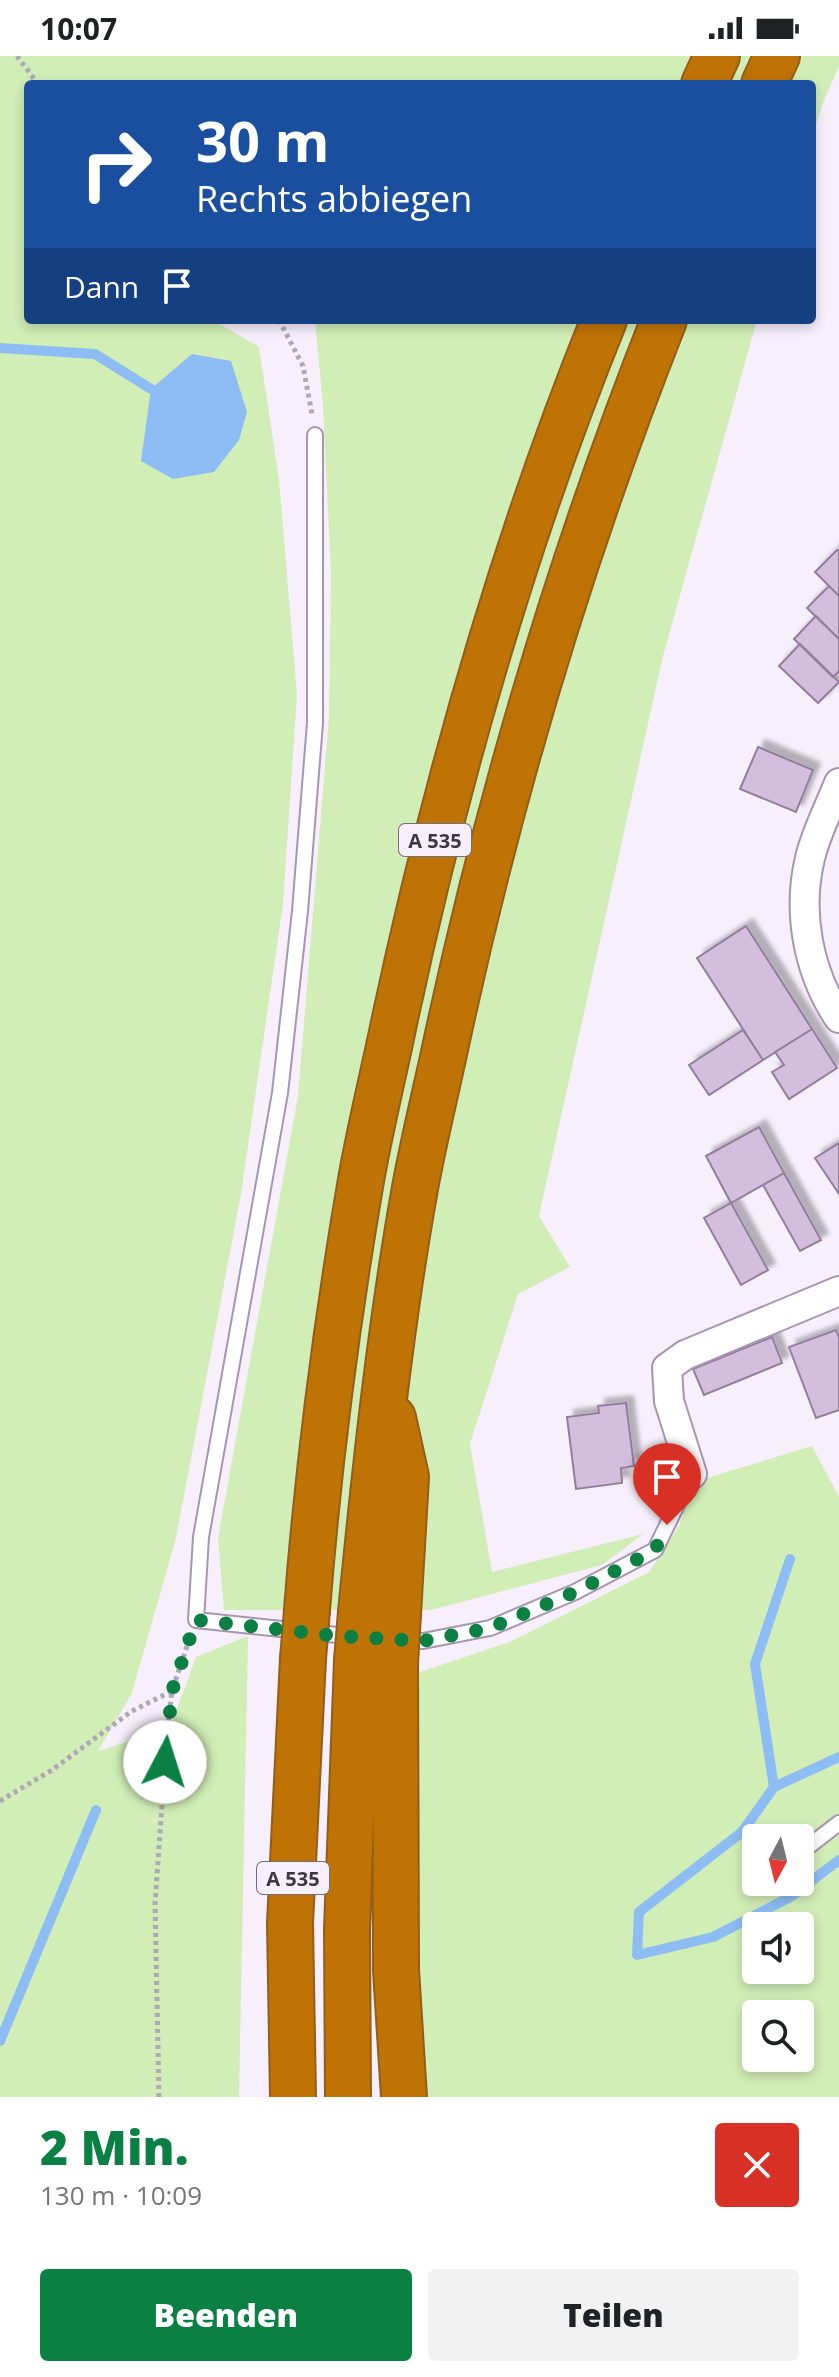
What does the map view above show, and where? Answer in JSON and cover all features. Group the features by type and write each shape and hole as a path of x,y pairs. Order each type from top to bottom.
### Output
{"highway":[{"path":"706,80 717,56"},
{"path":"766,80 777,56"},
{"name":"A 535","path":"293,2097 290,1923 303,1659 323,1436 353,1228 439,825 480,679 533,512 603,324"},
{"name":"A 535","path":"348,2097 347,1929 380,1613 406,1477 386,1384 416,1187 497,824 591,517 663,324"},
{"path":"376,1662 404,2097"}],"street":[{"path":"839,783 811,856 804,890 806,930 814,965 839,1018"},
{"path":"692,1474 669,1401 667,1368 685,1355 839,1291"}],"lane":[{"path":"315,435 315,723 300,911 280,1093 201,1537 196,1620 337,1636 423,1641 490,1628 575,1592 655,1550 692,1474"},
{"path":"814,1842 839,1823"}],"path":[{"path":"17,56 35,80"},
{"path":"281,324 303,366 315,435"},
{"path":"159,2097 155,1904 167,1734 172,1691 196,1620"},
{"path":"0,1801 52,1770 132,1711 172,1691"}],"green space":[{"path":"0,56 839,56 839,66 816,125 816,80 24,80 24,324 220,324 259,347 279,479 297,695 283,904 241,1194 176,1538 132,1693 98,1751 170,1728 196,1657 248,1636 239,2097 0,2097"},
{"path":"315,324 756,324 663,656 539,1216 570,1267 518,1294 470,1444 492,1572 643,1534 602,1565 431,1610 224,1610 218,1538 298,1096 329,717 331,572 323,406"},
{"path":"812,1446 839,1497 839,2097 423,2097 413,1966 417,1673 512,1641 649,1572 679,1526 694,1482"}],"water":[{"path":"192,354 231,361 247,412 239,440 214,472 173,479 141,461 151,389"}],"building":[{"path":"839,551 839,596 815,572"},
{"path":"829,586 839,596 839,639 807,608"},
{"path":"816,616 839,639 839,671 833,677 794,639"},
{"path":"800,644 839,682 818,703 779,666"},
{"path":"758,747 813,770 796,812 740,789"},
{"path":"746,926 812,1029 763,1060 697,958"},
{"path":"812,1029 837,1068 789,1099 772,1072 784,1065 775,1052"},
{"path":"743,1030 763,1060 709,1095 689,1065"},
{"path":"759,1127 784,1173 731,1203 706,1156"},
{"path":"839,1143 839,1194 815,1158"},
{"path":"784,1173 821,1240 800,1251 763,1185"},
{"path":"731,1203 768,1270 741,1285 704,1218"},
{"path":"836,1330 839,1337 839,1410 816,1418 789,1347"},
{"path":"772,1337 782,1363 704,1395 693,1369"},
{"path":"626,1403 634,1466 621,1468 622,1483 576,1489 567,1417 599,1413 598,1406"}],"waterway":[{"path":"0,348 95,354 151,389"},
{"path":"790,1559 755,1664 774,1787 742,1832 639,1912 637,1955 713,1937 792,1896 839,1860"},
{"path":"774,1787 839,1757"},
{"path":"0,2041 96,1810"}],"route":[{"path":"165,1762 172,1691 196,1620 337,1636 423,1641 490,1628 575,1592 655,1550 667,1525"}]}
